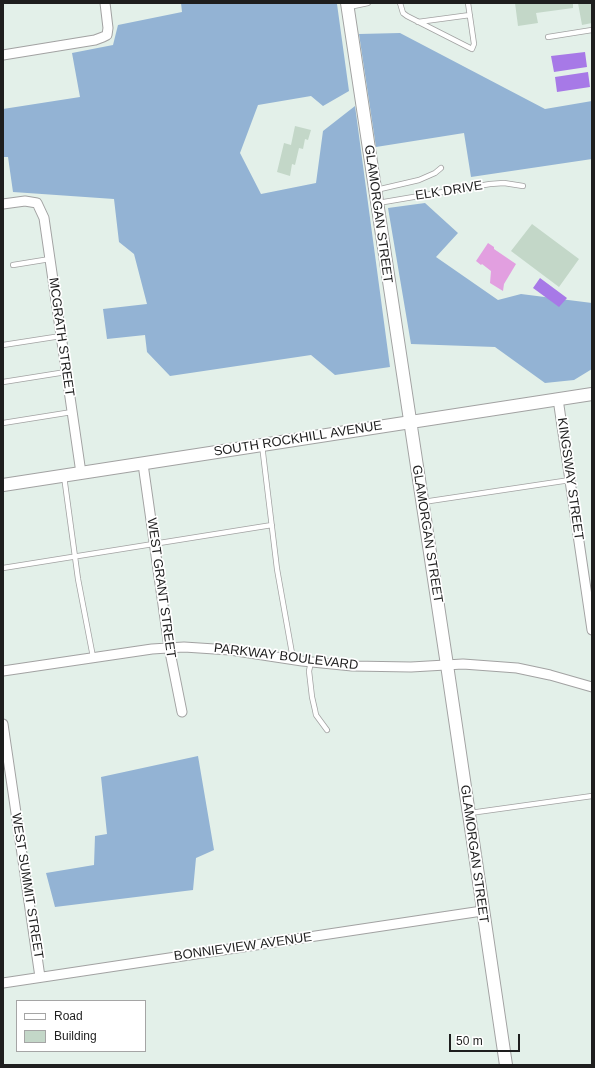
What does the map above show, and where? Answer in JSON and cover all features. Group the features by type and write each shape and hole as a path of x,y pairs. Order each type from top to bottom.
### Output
{"street":[{"path":"3,55 95,40 107,35 108,28 106,3"},
{"name":"GLAMORGAN STREET","path":"347,5 506,1065"},
{"name":"MCGRATH STREET","path":"3,204 25,201 37,203 44,218 81,473"},
{"name":"SOUTH ROCKHILL AVENUE","path":"3,485 592,394"},
{"name":"KINGSWAY STREET","path":"558,399 592,630"},
{"name":"WEST GRANT STREET","path":"143,464 169,647 182,712"},
{"name":"PARKWAY BOULEVARD","path":"3,671 169,647 230,650 311,662 352,666 410,667 477,665 517,668 550,674 592,687"},
{"name":"WEST SUMMIT STREET","path":"3,724 40,977"},
{"name":"BONNIEVIEW AVENUE","path":"3,983 482,911"}],"lane":[{"path":"347,5 368,3"},
{"path":"400,3 403,13 407,16 472,49 474,44 468,3"},
{"path":"418,22 470,15"},
{"path":"548,37 592,30"},
{"path":"375,190 428,177 441,168"},
{"name":"ELK DRIVE","path":"377,204 490,184 504,183 523,186"},
{"path":"13,265 50,259"},
{"path":"3,344 61,336"},
{"path":"3,382 66,372"},
{"path":"3,423 72,412"},
{"path":"262,445 277,568 292,659"},
{"path":"64,476 78,579 93,657"},
{"path":"422,502 570,480"},
{"path":"3,568 272,525"},
{"path":"311,662 309,671 313,704 316,715 327,730"},
{"path":"468,813 592,796"}],"shaded area":[{"path":"181,3 337,4 349,91 323,106 311,96 258,105 240,153 261,194 316,183 323,131 355,106 390,367 335,375 311,355 170,376 147,352 145,335 107,339 103,309 147,304 134,254 119,242 114,199 13,192 8,157 3,157 3,109 80,97 72,53 113,45 118,25 182,12"},
{"path":"400,33 545,109 592,101 592,159 471,177 464,133 376,147 359,34"},
{"path":"585,52 587,67 554,72 551,56"},
{"path":"588,72 590,87 557,92 555,77"},
{"path":"425,203 458,233 436,257 498,300 521,294 592,303 592,369 574,380 545,383 495,347 411,344 388,208"},
{"path":"488,243 516,264 504,284 503,291 490,283 491,271 476,261"},
{"path":"540,278 567,298 559,307 533,288"},
{"path":"198,756 214,850 196,858 193,890 55,907 46,873 94,865 95,836 107,834 101,777"}],"building":[{"path":"515,3 573,3 573,8 536,13 538,23 518,26"},
{"path":"578,3 592,3 592,23 582,25"},
{"path":"295,126 311,130 308,140 305,139 303,149 299,148 295,165 292,164 290,176 277,172 284,143 291,145"},
{"path":"532,224 579,259 559,287 511,251"}]}
